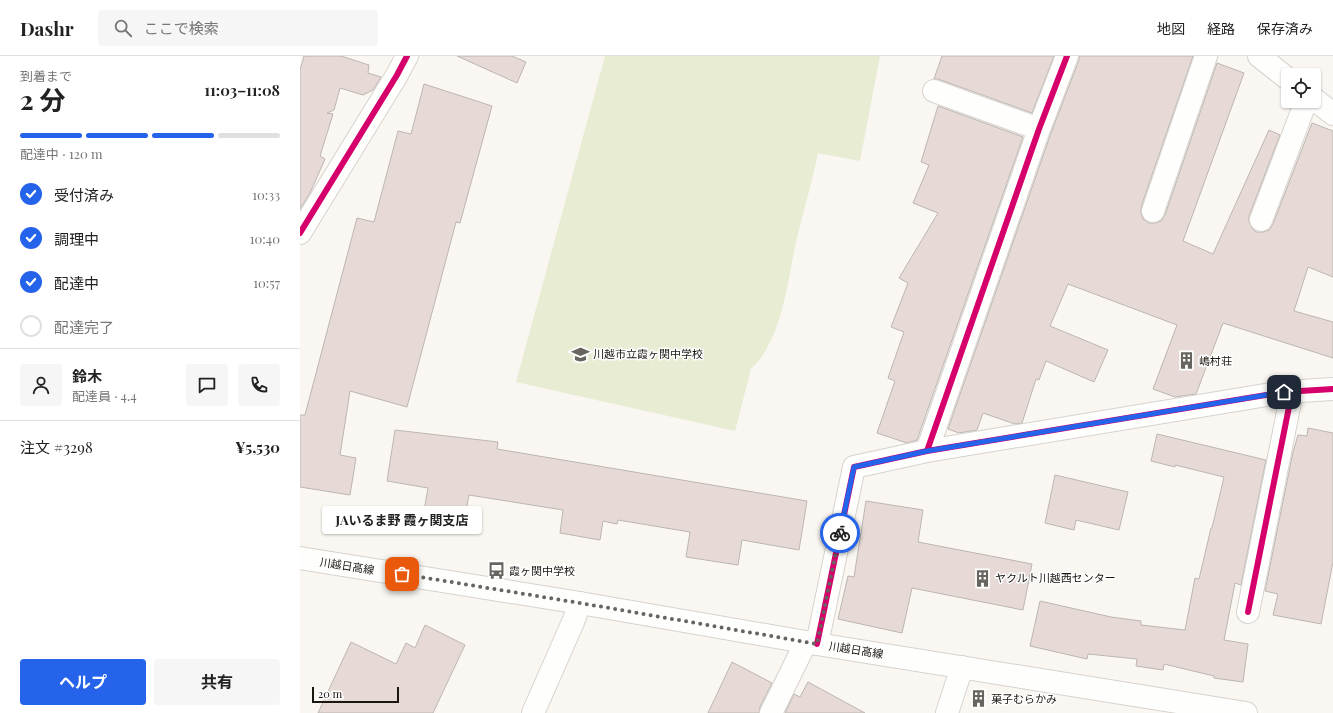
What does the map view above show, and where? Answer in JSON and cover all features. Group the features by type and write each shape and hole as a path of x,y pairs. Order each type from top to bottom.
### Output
{"street":[{"path":"301,228 397,75 407,56"},
{"path":"927,451 1039,129 1067,56"},
{"path":"1153,211 1206,56"},
{"path":"1259,56 1281,73"},
{"path":"934,91 1039,129"},
{"path":"1321,105 1333,114"},
{"path":"1261,220 1303,108"},
{"path":"771,713 811,643 854,467 927,451 1284,392 1333,389"},
{"path":"1248,612 1292,392"},
{"name":"川越日高線","path":"300,558 962,667 1182,708 1246,713"},
{"path":"533,713 580,603"},
{"path":"947,713 962,667"}],"green space":[{"path":"605,56 880,56 860,161 818,153 777,326 762,356 751,369 735,431 516,382"}],"building":[{"path":"304,56 341,56 369,65 368,73 381,77 373,90 363,95 340,88 334,110 327,113 333,114 320,156 325,159 310,193 300,209 300,70"},
{"path":"457,56 512,56 526,62 517,83"},
{"path":"942,56 1054,56 1032,113 938,79 934,79"},
{"path":"1079,56 1193,56 1141,207 1143,219 1149,223 1161,221 1165,215 1217,63 1244,73 1183,241 1213,254 1269,130 1280,135 1249,216 1249,222 1256,232 1269,230 1273,224 1312,123 1333,131 1333,277 1308,267 1294,311 1333,322 1333,358 1223,323 1196,394 1175,397 1153,389 1177,325 1068,284 1050,326 1108,350 1094,382 1046,361 1039,380 1036,379 1022,423 1015,424 983,413 977,430 959,433 948,429 1051,133 1079,60"},
{"path":"424,84 492,106 460,223 456,222 407,407 350,391 340,455 356,458 350,495 300,487 300,415 305,415 357,218 374,222 398,131 411,134"},
{"path":"938,106 1023,137 917,440 907,443 877,433 895,381 888,378 904,332 891,327 908,283 899,278 938,213 913,203 929,165 921,162"},
{"path":"1308,428 1333,433 1333,562 1321,624 1273,615 1278,594 1265,591 1293,452 1298,435 1307,436"},
{"path":"395,430 498,442 497,449 807,501 799,550 742,540 738,565 686,557 690,532 618,520 617,524 603,521 600,540 560,533 563,510 469,495 465,517 424,511 428,488 387,481"},
{"path":"1157,434 1266,460 1241,585 1235,583 1224,640 1248,644 1243,682 1214,678 1214,676 1164,664 1163,670 1136,666 1137,659 1088,654 1087,659 1030,646 1040,601 1111,617 1141,621 1141,625 1185,630 1195,578 1199,579 1224,477 1175,465 1175,467 1151,461"},
{"path":"1055,475 1128,492 1119,530 1076,520 1074,530 1045,523"},
{"path":"866,501 923,510 918,542 1032,564 1023,610 912,588 902,633 838,619 848,576 854,577"},
{"path":"425,625 465,645 433,713 318,713 351,642 396,664 406,643 415,648"},
{"path":"732,662 772,683 760,707 759,713 708,713"},
{"path":"808,682 865,713 785,713 794,694 800,697"}],"cycle path":[{"path":"300,233 397,75 407,56"},
{"path":"927,451 1039,129 1067,56"},
{"path":"817,644 854,467 927,451 1284,392 1333,389"},
{"path":"1248,612 1292,392"}],"way so far":[{"path":"402,574 817,644 840,533"}],"place":[{"name":"川越市立霞ヶ関中学校","path":"580,354"},
{"name":"嶋村荘","path":"1186,361"},
{"name":"霞ヶ関中学校","path":"496,571"},
{"name":"JAいるま野 霞ヶ関支店","path":"402,574"},
{"name":"ヤクルト川越西センター","path":"982,578"},
{"name":"菓子むらかみ","path":"978,699"}],"route":[{"path":"840,533 854,467 927,451 1284,392"}]}
